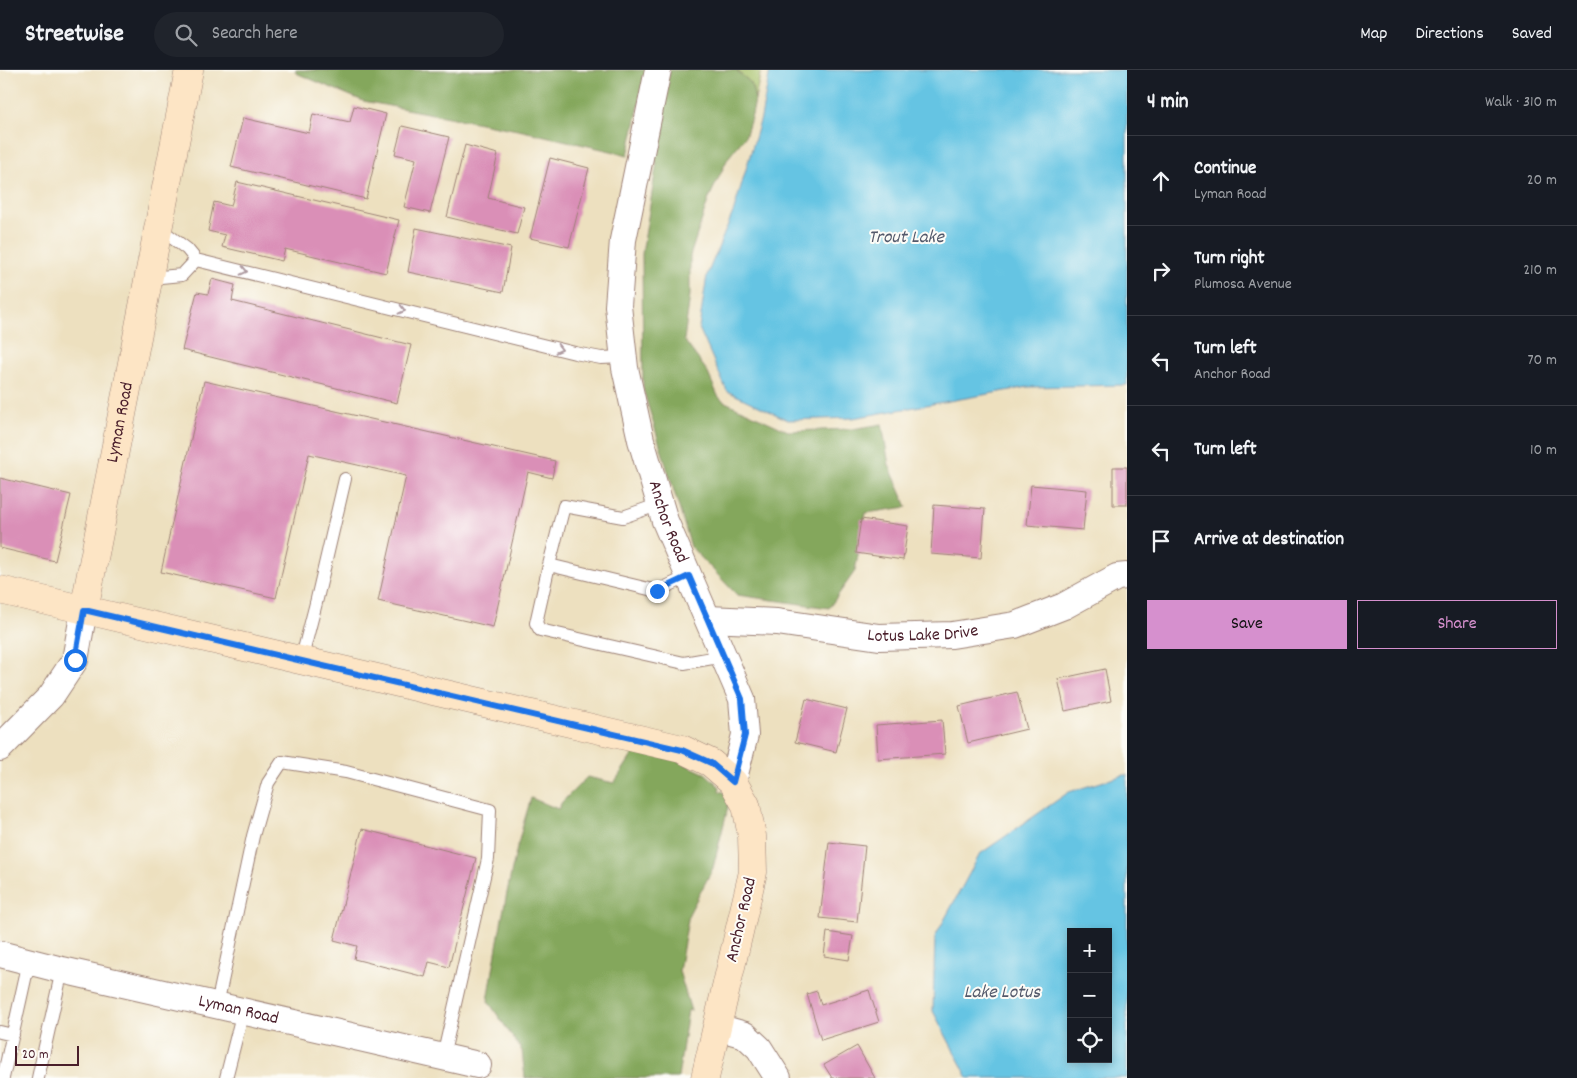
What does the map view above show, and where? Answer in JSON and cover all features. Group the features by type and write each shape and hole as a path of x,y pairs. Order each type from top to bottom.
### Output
{"street":[{"name":"Anchor Road","path":"658,70 623,240 618,306 624,358 640,440 665,521 742,699 745,735 733,782 746,805 752,836 753,872 705,1078"},
{"name":"Lyman Road","path":"0,748 51,696 75,660 150,278 184,71"},
{"name":"Lotus Lake Drive","path":"708,619 777,622 879,637 952,635 1015,625 1064,606 1117,577 1127,576"},
{"path":"0,590 682,750 711,763 733,782"},
{"name":"Lyman Road","path":"0,954 62,970 478,1065"},
{"path":"717,1027 745,1035 759,1048 778,1078"}],"lane":[{"path":"159,228 186,249 196,260 575,354 601,358 624,358"},
{"path":"150,278 182,275 196,260"},
{"path":"301,661 345,479"},
{"path":"660,504 623,517 564,506 536,623 540,630 684,663 724,656"},
{"path":"549,565 657,591 689,576"},
{"path":"217,1005 253,836 268,783 282,762 346,772 490,810 488,859 443,1057"},
{"path":"3,1078 29,961"},
{"path":"38,1078 62,970"},
{"path":"226,1078 243,1011"},
{"path":"0,1032 13,1035"}],"green space":[{"path":"295,70 647,70 628,155 523,131 363,101 296,73"},
{"path":"670,70 736,70 751,83 755,100 745,137 728,158 709,198 690,256 690,295 684,340 707,371 718,396 723,401 788,431 852,429 882,424 889,465 907,507 866,513 855,571 829,608 737,595 691,547 643,389 642,254 657,162 650,160"},
{"path":"736,70 761,70 755,100 751,83"},
{"path":"635,751 678,761 706,774 720,787 719,791 726,793 730,799 713,868 689,914 679,971 691,1011 688,1010 678,1078 525,1078 522,1051 488,1001 511,873 531,798 558,809 562,802 587,777 614,783"}],"water":[{"name":"Trout Lake","path":"770,70 1127,70 1127,385 1028,387 853,418 788,420 727,391 699,328 707,275 734,210 761,118"},
{"name":"Lake Lotus","path":"1127,775 1127,1078 968,1078 933,1011 935,937 980,854 1069,792"}],"building":[{"path":"354,106 386,114 366,199 231,167 243,118 309,133 313,114 350,122"},
{"path":"402,126 449,137 430,213 404,207 416,159 395,154"},
{"path":"465,145 498,154 488,198 524,207 517,234 447,217"},
{"path":"550,158 589,168 569,247 530,238"},
{"path":"237,182 399,220 386,273 285,249 282,261 222,247 225,235 208,231 214,202 231,206"},
{"path":"416,228 511,248 503,292 408,272"},
{"path":"212,279 235,285 232,301 411,345 397,403 182,350 197,292 208,294"},
{"path":"204,381 555,461 552,478 528,472 493,627 378,601 406,476 309,454 276,598 161,572"},
{"path":"1113,467 1127,467 1127,505 1113,505"},
{"path":"0,478 71,495 55,561 0,548"},
{"path":"1031,485 1087,490 1083,530 1027,525"},
{"path":"934,505 985,509 981,558 931,554"},
{"path":"861,519 908,526 903,560 856,553"},
{"path":"1105,669 1111,701 1065,711 1058,679"},
{"path":"1017,692 1027,729 968,743 959,706"},
{"path":"806,699 847,709 836,752 795,742"},
{"path":"942,720 945,754 878,759 876,725"},
{"path":"362,829 476,858 449,967 429,962 425,977 354,959 357,946 334,940"},
{"path":"829,842 865,846 857,922 820,918"},
{"path":"827,932 853,936 849,960 824,956"},
{"path":"869,990 879,1022 821,1040 807,994 817,991 821,1005"},
{"path":"857,1046 875,1078 832,1078 824,1065"}],"route":[{"path":"75,660 84,610 682,750 711,763 733,782 745,735 742,699 689,576 657,591"}]}
